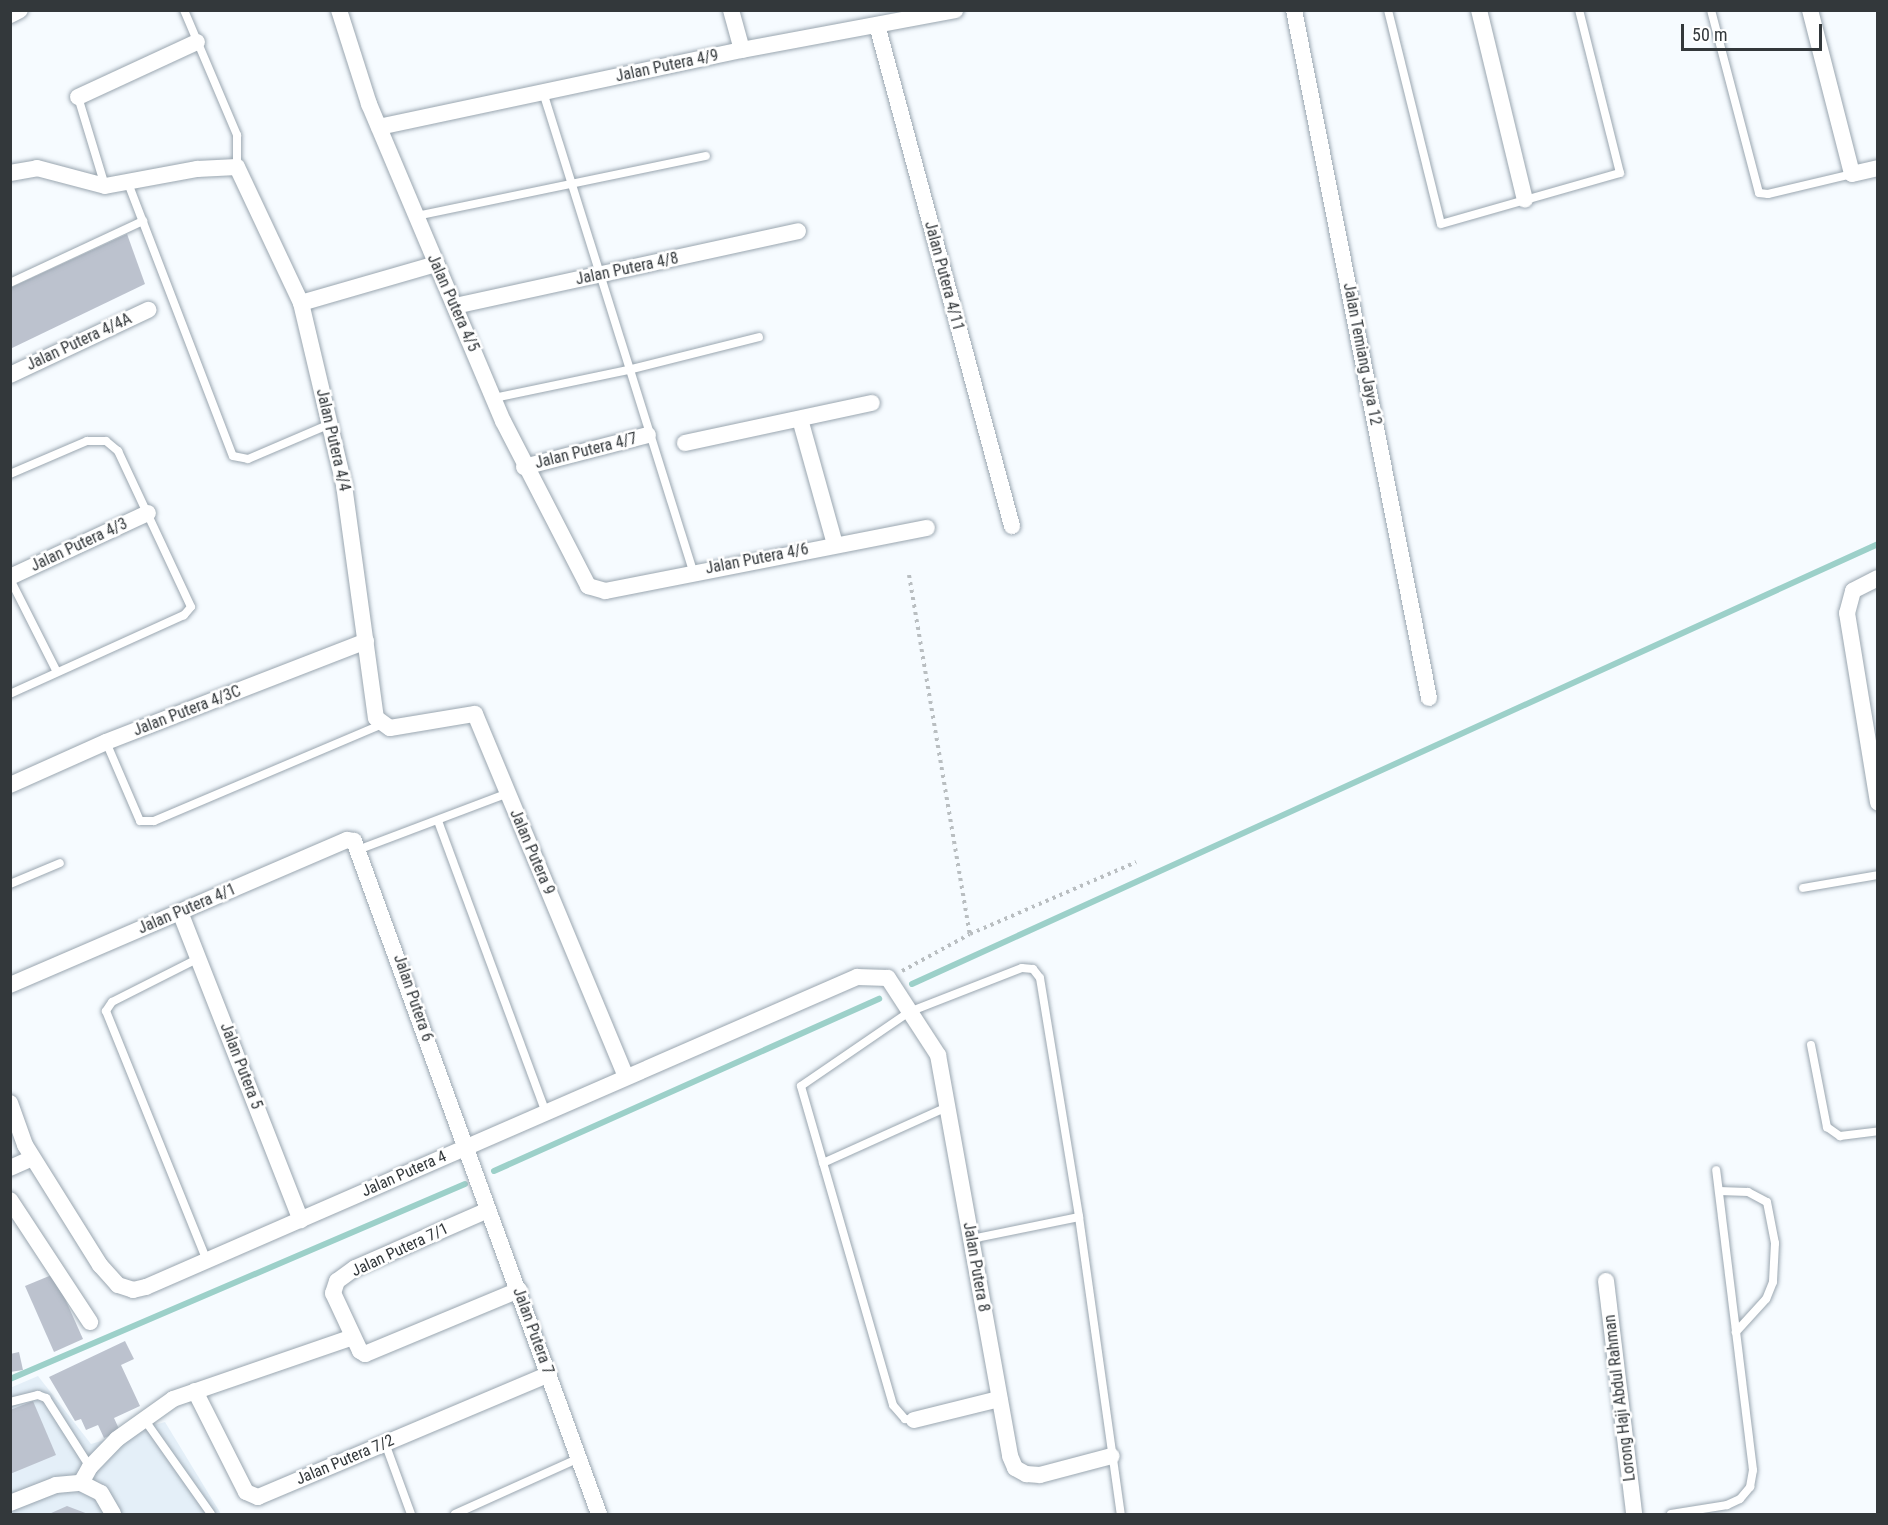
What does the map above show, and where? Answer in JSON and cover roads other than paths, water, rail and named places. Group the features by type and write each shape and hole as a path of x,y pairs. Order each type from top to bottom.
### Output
{"street":[{"path":"10,15 20,10"},
{"name":"Jalan Putera 4/5","path":"339,10 379,127 436,264 524,466 588,586"},
{"path":"731,10 742,50"},
{"name":"Jalan Putera 4/9","path":"379,127 742,50 877,25 928,13 955,10"},
{"name":"Jalan Temiang Jaya 12","path":"1294,10 1429,698"},
{"path":"1479,10 1526,200"},
{"path":"1810,10 1852,174 1878,168"},
{"name":"Jalan Putera 4/11","path":"877,25 1012,526"},
{"path":"78,97 197,42"},
{"path":"10,173 37,168 105,186 197,169 237,167"},
{"name":"Jalan Putera 4/4","path":"237,167 301,303 344,485 374,713 382,724"},
{"name":"Jalan Putera 4/8","path":"455,306 798,231"},
{"path":"301,303 436,264"},
{"name":"Jalan Putera 4/4A","path":"10,375 148,310"},
{"path":"685,443 872,403"},
{"path":"800,419 835,543"},
{"name":"Jalan Putera 4/7","path":"524,466 648,435"},
{"name":"Jalan Putera 4/3","path":"10,578 148,513"},
{"name":"Jalan Putera 4/6","path":"588,586 605,591 835,543 927,528"},
{"path":"1878,578 1853,591 1847,613 1878,802"},
{"name":"Jalan Putera 4/3C","path":"10,785 106,742 366,641"},
{"name":"Jalan Putera 9","path":"382,724 390,728 475,714 626,1077"},
{"name":"Jalan Putera 4/1","path":"10,985 347,840 354,841 360,849"},
{"name":"Jalan Putera 6","path":"360,849 465,1148"},
{"name":"Jalan Putera 5","path":"180,912 301,1220"},
{"name":"Jalan Putera 4","path":"10,1103 32,1158 100,1265 118,1285 132,1290 146,1287 207,1261 857,977 888,978"},
{"name":"Jalan Putera 8","path":"888,978 938,1055 999,1398 1010,1456 1015,1468 1026,1474 1040,1475 1112,1456"},
{"name":"Jalan Putera 7","path":"465,1148 519,1290 599,1515"},
{"path":"10,1168 32,1158"},
{"path":"10,1200 90,1322"},
{"name":"Jalan Putera 7/1","path":"353,1337 333,1293 337,1281 355,1268 488,1210"},
{"name":"Lorong Haji Abdul Rahman","path":"1606,1281 1634,1515"},
{"path":"81,1483 90,1467 144,1418 173,1399 353,1337 360,1352 376,1352 519,1290"},
{"name":"Jalan Putera 7/2","path":"195,1391 252,1496 264,1495 549,1374"},
{"path":"914,1420 999,1398"},
{"path":"10,1503 56,1485 81,1483 102,1493 113,1515"}],"lane":[{"path":"184,10 237,135 237,167"},
{"path":"1388,10 1441,224 1620,173 1579,10"},
{"path":"1711,10 1759,193 1768,194 1852,174"},
{"path":"543,92 648,435 693,571"},
{"path":"78,97 105,186"},
{"path":"416,216 706,156"},
{"path":"128,183 233,456 248,459 330,423"},
{"path":"10,283 143,221"},
{"path":"494,398 628,370 759,337"},
{"path":"10,474 87,441 106,441 118,451 191,607 184,615 10,694"},
{"path":"10,578 57,672"},
{"path":"106,742 140,820 154,821 382,724"},
{"path":"360,849 508,793"},
{"path":"438,821 546,1113"},
{"path":"10,884 60,863"},
{"path":"1803,888 1878,875"},
{"path":"199,958 112,1002 106,1011 207,1261"},
{"path":"914,1420 905,1419 893,1405 801,1086 909,1012 1022,968 1033,969 1040,978 1079,1217 1121,1515"},
{"path":"1811,1045 1827,1127 1840,1136 1878,1131"},
{"path":"823,1163 947,1107"},
{"path":"1671,1515 1727,1505 1740,1499 1750,1487 1753,1470 1716,1170"},
{"path":"1719,1191 1748,1192 1760,1196 1767,1202 1773,1231 1773,1282 1757,1313 1736,1332"},
{"path":"971,1239 1079,1217"},
{"path":"10,1402 38,1395 46,1398 90,1467"},
{"path":"144,1418 211,1515"},
{"path":"385,1443 411,1515"},
{"path":"455,1515 579,1458"}],"waterway":[{"path":"912,984 1878,544"},
{"path":"494,1171 879,999"},
{"path":"10,1379 465,1184"}]}
